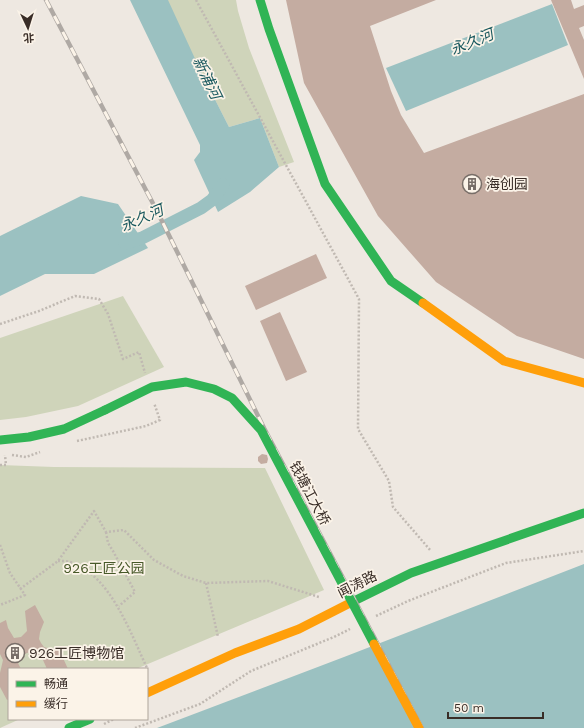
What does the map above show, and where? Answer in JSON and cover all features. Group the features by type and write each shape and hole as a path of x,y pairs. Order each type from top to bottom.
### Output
{"main road":[{"path":"260,0 325,184 391,281 504,361 584,383"},
{"name":"钱塘江大桥","path":"0,440 29,437 64,429 152,387 186,382 214,389 232,398 261,430 418,728"},
{"name":"闻涛路","path":"148,693 235,653 299,629 411,573 584,513"},
{"path":"69,728 88,720"}],"path":[{"path":"196,0 359,299 358,429 389,481 393,507 440,562"},
{"path":"0,324 39,311 75,296 99,299 108,314 123,359 139,352 146,375"},
{"path":"72,442 146,426 160,420 153,397"},
{"path":"0,465 6,465 5,455 26,457 45,450"},
{"path":"20,589 58,561 94,511 106,532 108,543 135,592 119,606"},
{"path":"106,532 124,530 154,560 183,576 206,583 268,581 319,597"},
{"path":"0,545 10,573 25,596 0,605"},
{"path":"58,561 73,562 96,576 119,606 147,668"},
{"path":"206,583 218,637"}],"green space":[{"path":"164,0 236,0 249,48 294,162 279,167 260,118 229,127"},
{"path":"123,296 164,367 78,406 26,417 0,420 0,338"},
{"name":"926工匠公园","path":"0,465 54,467 265,468 324,590 138,668 8,668 8,720 18,720 0,728"}],"water":[{"path":"130,0 168,0 203,76 229,127 260,118 279,167 250,192 218,212 194,160 200,152 200,145"},
{"path":"552,4 568,45 406,111 386,68"},
{"path":"81,196 118,204 148,248 94,274 45,274 0,296 0,236"},
{"path":"584,564 584,728 157,728 344,657"}],"building":[{"name":"海创园","path":"286,0 436,0 370,26 391,91 401,115 424,153 584,94 584,359 517,336 436,282 378,216 304,83"},
{"path":"551,0 571,0 574,9 584,5 584,26 579,28 584,40 584,79"},
{"path":"316,254 327,278 256,310 245,286"},
{"path":"280,312 307,372 286,381 260,321"},
{"path":"262,454 267,455 267,463 261,464 258,461 258,457"},
{"name":"926工匠博物馆","path":"35,605 44,622 39,639 41,643 44,647 50,649 59,649 68,668 47,668 43,660 37,654 32,652 21,656 18,663 20,668 8,668 7,700 0,687 0,673 3,660 0,654 0,623 6,620 8,628 14,638 21,637 27,631 25,611"}],"waterway":[{"name":"永久河","path":"125,243 142,238 201,208 212,200 223,185"}],"railway":[{"path":"46,0 158,213 264,428 422,728"}],"traffic: fast":[{"path":"260,0 325,184 391,281 423,303"},
{"path":"105,410 152,387 186,382 214,389 232,398 261,430 374,644"},
{"path":"0,440 29,437 64,429 105,410"},
{"path":"352,602 411,573 584,513"},
{"path":"69,728 88,720"}],"traffic: slow":[{"path":"423,303 504,361 584,383"},
{"path":"148,693 235,653 299,629 352,602"},
{"path":"374,644 419,728"}],"place":[{"name":"海创园","path":"472,184"},
{"name":"926工匠博物馆","path":"15,653"}],"water label":[{"name":"新浦河","path":"207,78"}]}
